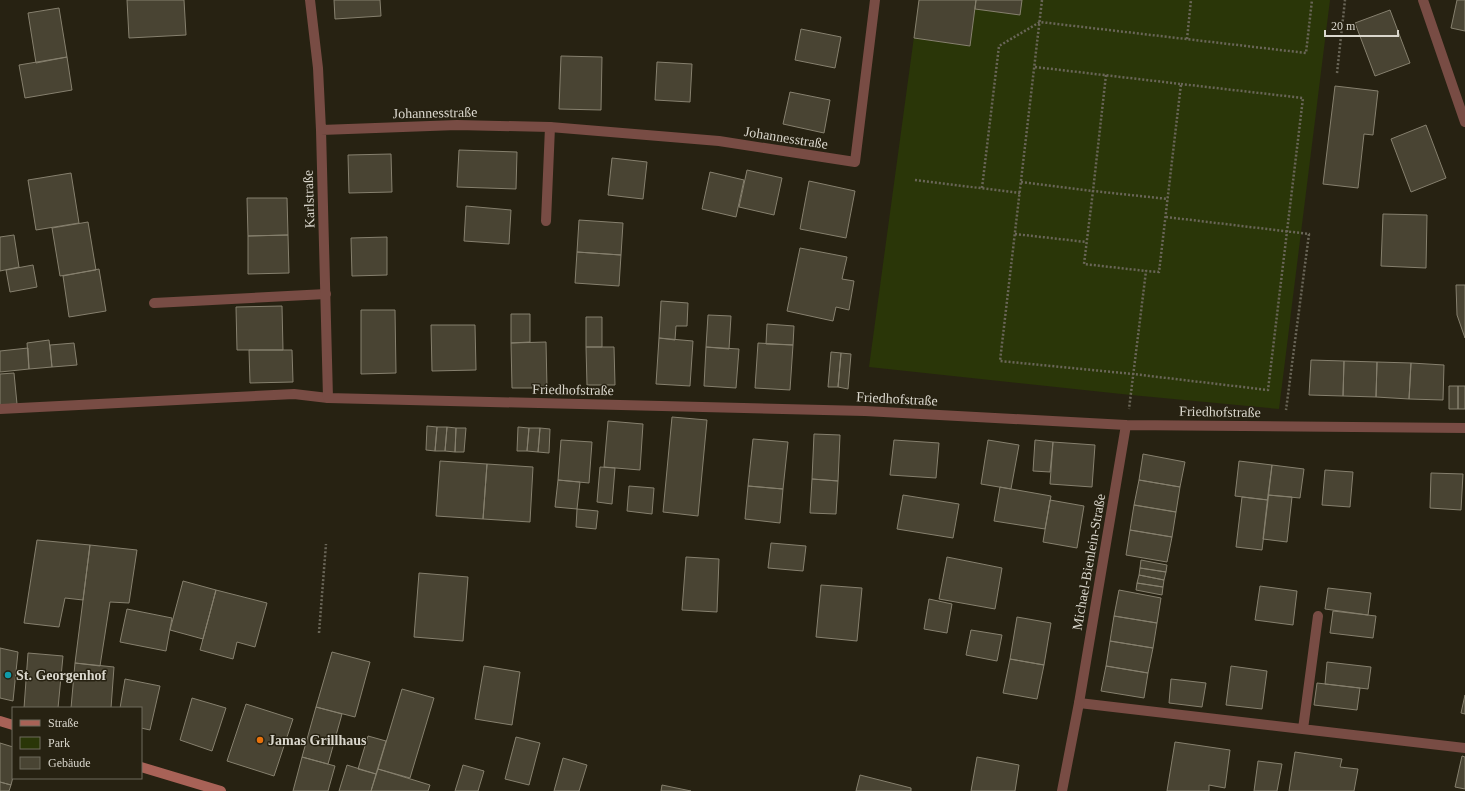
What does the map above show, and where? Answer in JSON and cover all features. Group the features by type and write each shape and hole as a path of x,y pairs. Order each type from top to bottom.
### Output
{"main road":[{"path":"0,721 12,725"},
{"path":"142,767 221,791"}],"street":[{"name":"Karlstraße","path":"310,0 318,68 321,130 328,398"},
{"name":"Johannesstraße","path":"321,130 458,125 550,127 719,142 854,162 876,0"},
{"path":"1423,0 1465,122"},
{"path":"546,221 550,127"},
{"path":"154,303 326,294"},
{"name":"Friedhofstraße","path":"0,409 294,394 328,398 865,411 1126,425 1465,428"},
{"name":"Michael-Bienlein-Straße","path":"1062,791 1079,703 1126,425"},
{"path":"1303,729 1318,616"},
{"path":"1079,703 1465,748"}],"path":[{"path":"1035,67 1303,98 1268,390 1133,374 1000,361 1042,0"},
{"path":"1187,39 1191,0"},
{"path":"982,188 999,46 1040,22 1306,53 1312,0"},
{"path":"1337,73 1345,0"},
{"path":"1106,75 1084,264 1159,272 1181,84"},
{"path":"915,180 1020,192"},
{"path":"1021,182 1168,199"},
{"path":"1166,217 1309,234 1283,426"},
{"path":"1015,234 1086,242"},
{"path":"1126,425 1146,271"},
{"path":"320,634 326,544"}],"green space":[{"path":"919,0 1330,0 1279,409 869,367"}],"building":[{"path":"127,0 184,0 186,35 129,38"},
{"path":"334,0 380,0 381,16 335,19"},
{"path":"919,0 976,0 970,46 914,38"},
{"path":"976,0 1022,0 1020,15 975,9"},
{"path":"1457,0 1465,0 1465,31 1451,28"},
{"path":"59,8 67,57 36,63 28,13"},
{"path":"1390,10 1410,63 1375,76 1355,23"},
{"path":"801,29 841,37 835,68 795,60"},
{"path":"561,56 602,57 601,110 559,109"},
{"path":"67,57 72,90 25,98 19,65"},
{"path":"657,62 692,64 690,102 655,100"},
{"path":"1335,86 1378,91 1373,135 1364,134 1358,188 1323,184"},
{"path":"790,92 830,100 824,133 783,124"},
{"path":"1426,125 1446,178 1411,192 1391,139"},
{"path":"459,150 517,152 516,189 457,187"},
{"path":"391,154 392,192 349,193 348,155"},
{"path":"612,158 647,162 643,199 608,195"},
{"path":"747,170 782,178 774,215 739,207"},
{"path":"710,172 744,180 736,217 702,209"},
{"path":"71,173 79,223 36,230 28,180"},
{"path":"809,181 855,191 846,238 800,229"},
{"path":"247,198 287,198 288,235 248,236"},
{"path":"466,206 511,210 509,244 464,241"},
{"path":"1383,214 1427,215 1426,268 1381,266"},
{"path":"579,220 623,223 621,255 577,252"},
{"path":"88,222 96,270 60,276 52,228"},
{"path":"14,235 19,267 0,271 0,237"},
{"path":"288,235 289,273 248,274 248,236"},
{"path":"387,237 387,275 352,276 351,238"},
{"path":"800,248 847,257 842,279 854,281 849,310 836,307 833,321 787,311"},
{"path":"577,252 621,255 619,286 575,283"},
{"path":"33,265 37,287 10,292 6,270"},
{"path":"99,269 106,311 69,317 63,276"},
{"path":"1456,285 1465,285 1465,338 1457,315"},
{"path":"661,301 688,303 687,326 676,326 675,340 659,338"},
{"path":"282,306 283,350 237,350 236,307"},
{"path":"361,310 395,310 396,373 361,374"},
{"path":"511,314 530,314 530,342 511,343"},
{"path":"708,315 731,316 729,349 706,347"},
{"path":"586,317 602,317 602,347 586,347"},
{"path":"767,324 794,326 793,345 766,344"},
{"path":"431,325 475,325 476,370 432,371"},
{"path":"659,338 693,341 690,386 656,384"},
{"path":"49,340 52,367 29,369 27,343"},
{"path":"546,342 547,388 512,388 511,343"},
{"path":"74,343 77,365 52,367 50,345"},
{"path":"758,343 793,345 790,390 755,388"},
{"path":"586,347 614,347 615,385 587,385"},
{"path":"706,347 739,349 736,388 704,386"},
{"path":"28,348 29,369 0,372 0,351"},
{"path":"249,350 292,350 293,382 250,383"},
{"path":"831,352 841,353 838,387 828,387"},
{"path":"841,353 851,354 848,389 838,387"},
{"path":"1311,360 1344,361 1343,396 1309,395"},
{"path":"1344,361 1377,362 1376,397 1343,396"},
{"path":"1377,362 1411,363 1409,399 1376,397"},
{"path":"1411,363 1444,365 1443,400 1409,399"},
{"path":"14,373 17,404 0,405 0,374"},
{"path":"1449,386 1458,386 1458,409 1449,409"},
{"path":"1458,386 1465,386 1465,409 1458,409"},
{"path":"672,417 707,420 698,516 663,512"},
{"path":"608,421 643,424 640,470 604,467"},
{"path":"427,426 437,427 435,451 426,450"},
{"path":"437,427 447,427 445,451 435,451"},
{"path":"447,427 456,428 455,452 445,451"},
{"path":"518,427 529,428 527,451 517,451"},
{"path":"456,428 466,428 464,452 455,452"},
{"path":"529,428 540,428 538,452 527,451"},
{"path":"540,428 550,429 549,453 538,452"},
{"path":"814,434 840,435 838,481 812,479"},
{"path":"753,439 788,442 783,489 748,486"},
{"path":"561,440 592,442 589,483 558,480"},
{"path":"894,440 939,443 936,478 890,475"},
{"path":"988,440 1019,445 1011,489 981,484"},
{"path":"1035,440 1053,442 1050,472 1033,471"},
{"path":"1053,442 1095,445 1092,487 1050,484"},
{"path":"1143,454 1185,462 1180,487 1139,480"},
{"path":"440,461 487,464 483,519 436,516"},
{"path":"1239,461 1272,465 1268,500 1235,496"},
{"path":"487,464 533,467 530,522 483,519"},
{"path":"1272,465 1304,469 1300,498 1268,495"},
{"path":"600,467 615,468 612,504 597,502"},
{"path":"1325,470 1353,472 1350,507 1322,505"},
{"path":"1431,473 1463,474 1461,510 1430,508"},
{"path":"812,479 838,481 836,514 810,513"},
{"path":"558,480 580,482 577,509 555,507"},
{"path":"1139,480 1180,487 1176,512 1134,505"},
{"path":"629,486 654,488 652,514 627,511"},
{"path":"748,486 783,489 780,523 745,519"},
{"path":"1000,487 1051,496 1045,529 994,521"},
{"path":"903,495 959,504 953,538 897,529"},
{"path":"1268,495 1292,497 1287,542 1263,539"},
{"path":"1242,497 1268,500 1262,550 1236,547"},
{"path":"1050,500 1084,506 1077,548 1043,542"},
{"path":"1134,505 1176,512 1172,537 1130,530"},
{"path":"577,509 598,511 596,529 576,527"},
{"path":"1130,530 1172,537 1167,562 1126,555"},
{"path":"37,540 90,545 83,600 65,598 59,627 24,623"},
{"path":"771,543 806,546 803,571 768,568"},
{"path":"90,545 137,550 129,603 110,602 100,666 75,663"},
{"path":"686,557 719,559 717,612 682,610"},
{"path":"947,557 1002,568 995,609 939,599"},
{"path":"1141,560 1167,565 1166,572 1140,568"},
{"path":"1140,568 1166,572 1164,580 1139,575"},
{"path":"419,573 468,577 463,641 414,637"},
{"path":"1139,575 1164,580 1163,587 1137,583"},
{"path":"183,581 216,590 203,639 170,630"},
{"path":"1137,583 1163,587 1162,595 1136,590"},
{"path":"821,585 862,588 857,641 816,637"},
{"path":"1260,586 1297,591 1293,625 1255,620"},
{"path":"1328,588 1371,593 1368,615 1325,609"},
{"path":"216,590 267,603 255,647 237,642 233,659 200,650"},
{"path":"1119,590 1161,598 1157,623 1114,616"},
{"path":"929,599 952,604 947,633 924,629"},
{"path":"127,609 172,618 166,651 120,642"},
{"path":"1333,611 1376,616 1373,638 1330,633"},
{"path":"1114,616 1157,623 1153,648 1110,641"},
{"path":"1017,617 1051,623 1044,665 1010,659"},
{"path":"971,630 1002,635 997,661 966,655"},
{"path":"1110,641 1153,648 1148,673 1106,666"},
{"name":"St. Georgenhof","path":"0,648 18,652 13,701 0,698"},
{"path":"332,652 370,662 355,717 316,707"},
{"path":"28,653 63,656 58,707 24,707"},
{"path":"1010,659 1044,665 1037,699 1003,693"},
{"path":"1327,662 1371,667 1368,689 1325,684"},
{"path":"75,663 114,667 111,707 71,707"},
{"path":"484,666 520,672 512,725 475,719"},
{"path":"1106,666 1148,673 1144,698 1101,691"},
{"path":"1231,666 1267,671 1262,709 1226,705"},
{"path":"125,679 160,686 150,730 142,728 142,707 120,707"},
{"path":"1171,679 1206,683 1202,707 1169,703"},
{"path":"1317,683 1360,688 1357,710 1314,705"},
{"path":"402,689 434,698 410,778 378,769"},
{"path":"1465,695 1465,714 1461,713"},
{"path":"192,698 226,708 212,751 180,740"},
{"name":"Jamas Grillhaus","path":"246,704 293,719 274,776 227,761"},
{"path":"316,707 342,714 328,764 302,757"},
{"path":"368,736 386,741 376,774 358,769"},
{"path":"516,737 540,743 529,785 505,779"},
{"path":"1175,742 1230,750 1225,788 1209,785 1209,791 1167,791"},
{"path":"0,743 12,747 12,779 11,785 0,782"},
{"path":"1295,752 1342,759 1340,767 1358,769 1354,791 1289,791"},
{"path":"1462,756 1465,757 1465,789 1455,787"},
{"path":"302,757 335,766 328,791 293,791"},
{"path":"977,757 1019,765 1015,791 971,791"},
{"path":"563,758 587,765 579,791 554,791"},
{"path":"1258,761 1282,764 1277,791 1254,791"},
{"path":"347,765 376,774 371,791 339,791"},
{"path":"463,765 484,771 478,791 455,791"},
{"path":"378,769 430,785 428,791 371,791"},
{"path":"860,775 911,788 911,791 856,791"},
{"path":"0,782 11,785 9,791 0,791"},
{"path":"662,785 691,791 661,791"}],"place":[{"name":"St. Georgenhof","path":"8,675"},
{"name":"Jamas Grillhaus","path":"260,740"}]}
